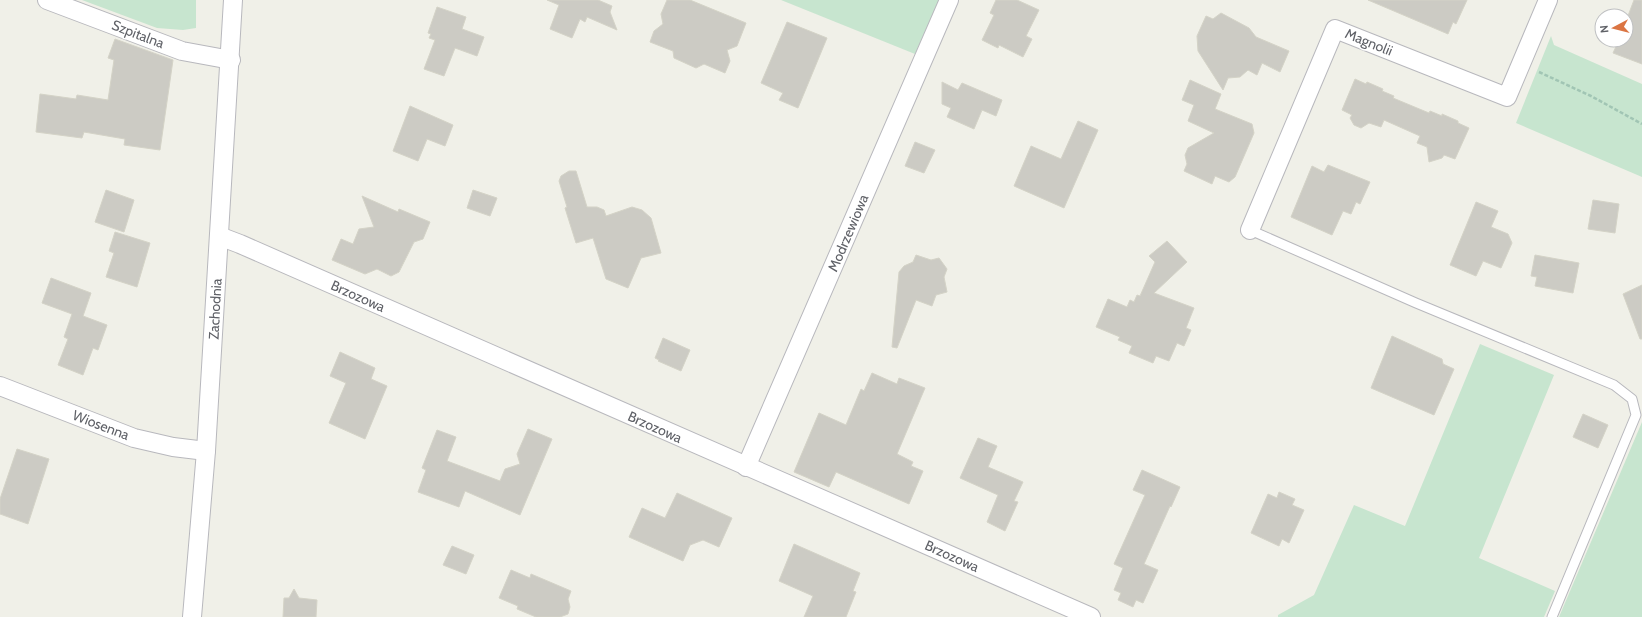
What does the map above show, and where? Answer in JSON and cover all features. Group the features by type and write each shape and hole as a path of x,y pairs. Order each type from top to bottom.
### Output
{"street":[{"name":"Szpitalna","path":"47,0 182,51 231,60"},
{"name":"Zachodnia","path":"192,617 206,451 231,60 233,0"},
{"name":"Modrzewiowa","path":"746,467 949,0"},
{"name":"Magnolii","path":"1250,230 1335,29 1507,97 1548,0"},
{"name":"Brzozowa","path":"219,236 1091,617"},
{"name":"Wiosenna","path":"0,386 134,438 173,447 206,451"}],"lane":[{"path":"1250,230 1416,303 1614,385 1632,399 1636,415 1552,617"}],"path":[{"path":"1521,64 1591,96 1642,124"}],"green space":[{"path":"82,0 196,0 196,28 183,30 157,28"},
{"path":"781,0 939,0 915,54"},
{"path":"1551,36 1554,45 1642,84 1642,177 1516,123"},
{"path":"1480,344 1554,375 1479,558 1555,591 1544,617 1278,617 1278,615 1314,595 1354,505 1405,526"},
{"path":"1642,422 1642,617 1559,617"}],"building":[{"path":"547,0 598,0 612,6 610,12 617,30 587,17 585,22 580,19 572,38 550,29 559,5"},
{"path":"667,0 690,0 746,23 737,46 727,50 730,61 725,73 704,64 696,68 674,58 673,51 650,42 654,31 663,24 661,14"},
{"path":"996,0 1017,0 1039,10 1026,36 1032,39 1023,57 999,45 998,48 982,40 994,15 990,13"},
{"path":"1368,0 1467,0 1456,24 1453,22 1448,34"},
{"path":"1634,0 1642,0 1642,64 1613,53 1615,48 1634,48 1634,8 1631,8"},
{"path":"437,7 466,17 462,29 484,37 477,56 455,48 444,76 424,69 435,40 429,38 431,34 428,33"},
{"path":"1221,13 1249,28 1256,37 1289,51 1280,72 1262,63 1257,75 1248,70 1240,77 1228,78 1223,90 1198,51 1197,36 1206,16 1213,19"},
{"path":"787,22 827,38 798,108 779,100 783,93 761,83"},
{"path":"115,39 173,60 160,150 124,145 125,139 84,132 82,138 36,132 40,94 76,99 77,95 108,100 114,60 108,58"},
{"path":"1355,79 1366,84 1367,82 1383,89 1382,91 1394,96 1393,98 1429,113 1430,111 1442,116 1442,114 1469,128 1455,159 1444,155 1442,158 1429,162 1427,147 1417,143 1420,136 1384,120 1381,127 1369,123 1361,128 1354,125 1350,118 1352,115 1342,110"},
{"path":"1190,80 1221,94 1215,109 1252,124 1254,133 1235,177 1229,182 1215,176 1212,184 1184,171 1187,164 1185,155 1188,148 1214,133 1188,121 1194,105 1182,100"},
{"path":"942,82 958,90 962,83 1002,100 996,116 982,110 974,129 947,117 951,108 942,104"},
{"path":"410,106 453,125 445,146 427,139 418,161 393,151"},
{"path":"1078,121 1098,130 1064,208 1014,186 1031,146 1061,159"},
{"path":"915,142 935,150 924,173 905,166"},
{"path":"1328,165 1370,182 1360,204 1356,202 1351,214 1343,211 1332,235 1291,217 1312,166 1324,172"},
{"path":"569,171 576,171 587,207 597,207 604,210 606,216 632,207 642,210 651,218 661,253 641,258 628,288 606,279 593,238 576,243 565,208 567,207 559,181 561,176"},
{"path":"106,190 134,200 124,232 95,222"},
{"path":"473,190 497,198 490,216 467,208"},
{"path":"362,196 398,212 399,209 430,222 423,239 414,242 399,272 391,276 377,269 365,274 332,260 341,239 353,244 359,229 374,227"},
{"path":"1593,200 1619,204 1615,233 1588,229"},
{"path":"1476,202 1498,211 1491,227 1508,234 1512,243 1501,268 1483,261 1476,276 1450,265"},
{"path":"115,232 150,243 137,287 106,277 114,253 109,251"},
{"path":"1167,241 1187,262 1154,293 1194,308 1186,328 1191,330 1184,346 1177,343 1169,361 1156,356 1153,363 1129,353 1132,346 1118,340 1120,337 1096,327 1108,299 1127,307 1130,300 1134,302 1137,295 1140,296 1155,262 1149,256"},
{"path":"916,255 931,260 939,258 947,269 944,277 947,292 936,295 932,306 916,300 897,348 892,347 899,272 904,266 913,262"},
{"path":"1535,255 1579,263 1573,293 1535,286 1537,277 1531,276"},
{"path":"51,278 91,293 83,316 107,325 98,350 93,348 83,375 58,365 68,339 64,337 72,314 42,303"},
{"path":"1642,285 1642,339 1640,339 1623,294"},
{"path":"1392,336 1442,359 1443,364 1454,369 1434,415 1371,388"},
{"path":"663,338 690,350 681,371 658,361 659,360 655,358"},
{"path":"340,352 375,368 371,379 387,386 365,439 329,423 346,383 330,376"},
{"path":"872,373 897,384 899,378 925,388 897,454 913,462 911,466 923,471 909,504 836,472 829,487 794,472 819,413 846,425 861,389 864,391"},
{"path":"1583,414 1608,425 1598,448 1573,437"},
{"path":"528,429 552,439 520,515 465,491 459,507 418,492 426,470 422,468 437,430 456,437 447,461 500,481 505,469 520,464 517,454"},
{"path":"978,438 997,446 988,467 1023,482 1014,501 1018,502 1005,531 987,522 998,495 960,478"},
{"path":"17,449 49,459 28,524 0,514 0,499"},
{"path":"1142,470 1180,487 1144,564 1158,570 1143,603 1136,600 1133,607 1118,600 1121,593 1114,590 1123,568 1114,564 1145,495 1133,490"},
{"path":"1279,492 1295,499 1292,505 1304,510 1289,543 1282,539 1279,546 1251,533 1268,494 1277,498"},
{"path":"677,493 732,518 719,547 703,540 690,545 683,561 629,537 642,508 665,518"},
{"path":"794,544 860,573 853,591 856,592 846,617 804,617 813,596 779,581"},
{"path":"452,546 474,555 466,574 443,565"},
{"path":"511,570 530,578 531,574 571,591 568,599 570,607 568,614 560,617 536,617 517,609 518,606 499,598"},
{"path":"294,589 299,598 317,600 316,617 283,617 284,598 289,598"}]}
